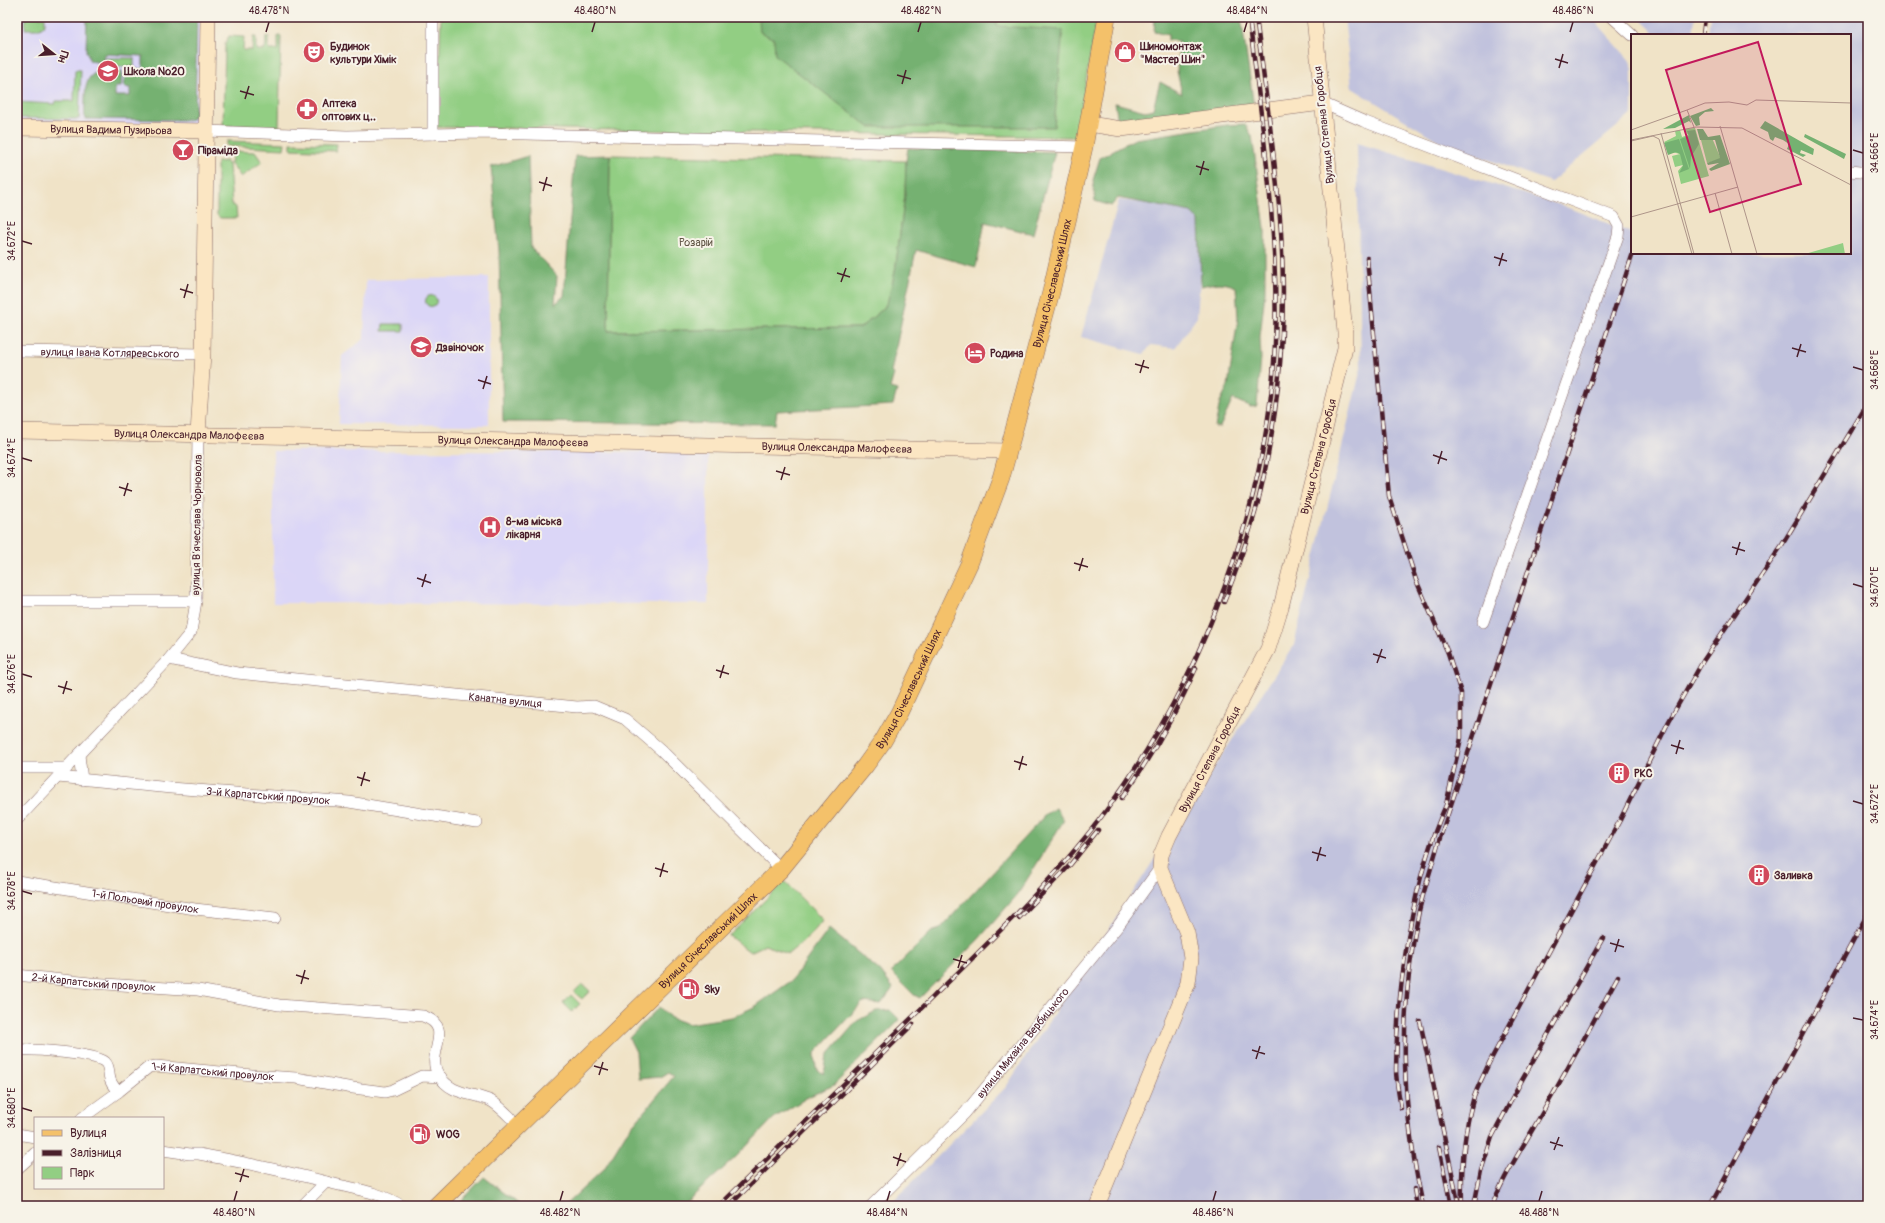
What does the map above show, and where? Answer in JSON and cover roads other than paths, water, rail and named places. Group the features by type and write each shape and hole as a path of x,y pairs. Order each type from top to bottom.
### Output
{"main road":[{"name":"Вулиця Січеславський Шлях","path":"436,1206 781,869 866,766 883,741 899,713 969,564 1001,478 1051,292 1089,124 1107,17"}],"street":[{"name":"вулиця Вʼячеслава Чорновола","path":"17,820 169,659 191,632 196,601 198,434 203,354 208,17"},
{"path":"432,134 433,17"},
{"name":"Вулиця Степана Горобця","path":"1160,868 1161,855 1169,836 1268,648 1281,607 1345,348 1346,332 1314,17"},
{"path":"1612,17 1631,34"},
{"path":"1089,124 1121,129 1322,103 1363,121 1614,217 1619,226 1618,236 1483,622"},
{"name":"Вулиця Вадима Пузирьова","path":"17,128 206,131"},
{"path":"206,131 346,136 478,132 1084,147"},
{"path":"1851,171 1868,173"},
{"name":"вулиця Івана Котляревського","path":"17,351 203,354"},
{"name":"Вулиця Олександра Малофєєва","path":"17,431 972,449 1008,451"},
{"path":"17,601 196,601"},
{"name":"Канатна вулиця","path":"169,659 237,673 577,707 594,706 625,719 781,869"},
{"path":"79,755 82,780"},
{"path":"17,768 67,768"},
{"name":"3-й Карпатський провулок","path":"58,777 349,802 477,823"},
{"path":"1097,1206 1188,983 1191,958 1187,934 1160,868"},
{"name":"вулиця Михайла Вербицького","path":"871,1206 965,1113 1118,926 1160,868"},
{"name":"1-й Польовий провулок","path":"17,882 195,909 275,918"},
{"name":"2-й Карпатський провулок","path":"17,975 90,983 198,990 279,1005 423,1016 432,1019 437,1025 440,1034 435,1057 435,1066 441,1078"},
{"path":"17,1050 55,1051 98,1058 109,1068 110,1079 118,1092"},
{"name":"1-й Карпатський провулок","path":"83,1117 149,1067 156,1066 296,1078 385,1092 393,1090 422,1076 441,1078"},
{"path":"441,1078 448,1085 458,1091 491,1101 510,1117"},
{"path":"17,1134 34,1137"},
{"path":"164,1150 241,1161 368,1191 392,1200 402,1206"},
{"path":"17,1169 34,1154"},
{"path":"302,1206 326,1182"}],"railway":[{"path":"719,1206 979,952 1068,858 1108,808 1142,758 1173,704 1201,647 1224,587 1244,526 1260,465 1270,403 1275,343 1276,302 1272,220 1249,17"},
{"path":"1224,602 1251,527 1258,502 1272,429 1280,355 1283,280 1282,243 1271,135 1256,17"},
{"path":"1703,34 1705,17"},
{"path":"1423,1206 1410,1132 1405,1059 1405,1023 1408,986 1412,949 1419,911 1438,844 1633,254"},
{"path":"1367,258 1389,496 1416,580 1448,653 1461,693 1461,738 1446,805"},
{"path":"1462,1206 1462,1166 1467,1126 1475,1095 1489,1063 1620,820 1669,721 1703,661 1782,545 1868,403"},
{"path":"1122,798 1162,735 1196,668"},
{"path":"1401,1108 1396,1069 1399,1003 1403,969 1409,933 1424,865 1447,803"},
{"path":"1019,918 1070,865 1098,830"},
{"path":"1710,1206 1868,913"},
{"path":"1474,1206 1481,1171 1492,1137 1522,1080 1603,938"},
{"path":"1492,1206 1509,1171 1618,976"},
{"path":"1420,1021 1458,1202"},
{"path":"729,1206 913,1024"},
{"path":"1439,1147 1451,1206"},
{"path":"1414,1189 1417,1206"}],"place":[{"name":"Будинок культури Хімік","path":"314,52"},
{"name":"Шиномонтаж \"Мастер Шин\"","path":"1125,52"},
{"name":"Школа №20","path":"108,71"},
{"name":"Аптека оптових ц‥","path":"307,109"},
{"name":"Піраміда","path":"183,150"},
{"name":"Дзвіночок","path":"421,347"},
{"name":"Родина","path":"975,353"},
{"name":"8-ма міська лікарня","path":"490,527"},
{"name":"РКС","path":"1619,773"},
{"name":"Заливка","path":"1759,875"},
{"name":"Sky","path":"689,989"},
{"name":"WOG","path":"420,1134"}],"park label":[{"name":"Розарій","path":"696,242"}]}
